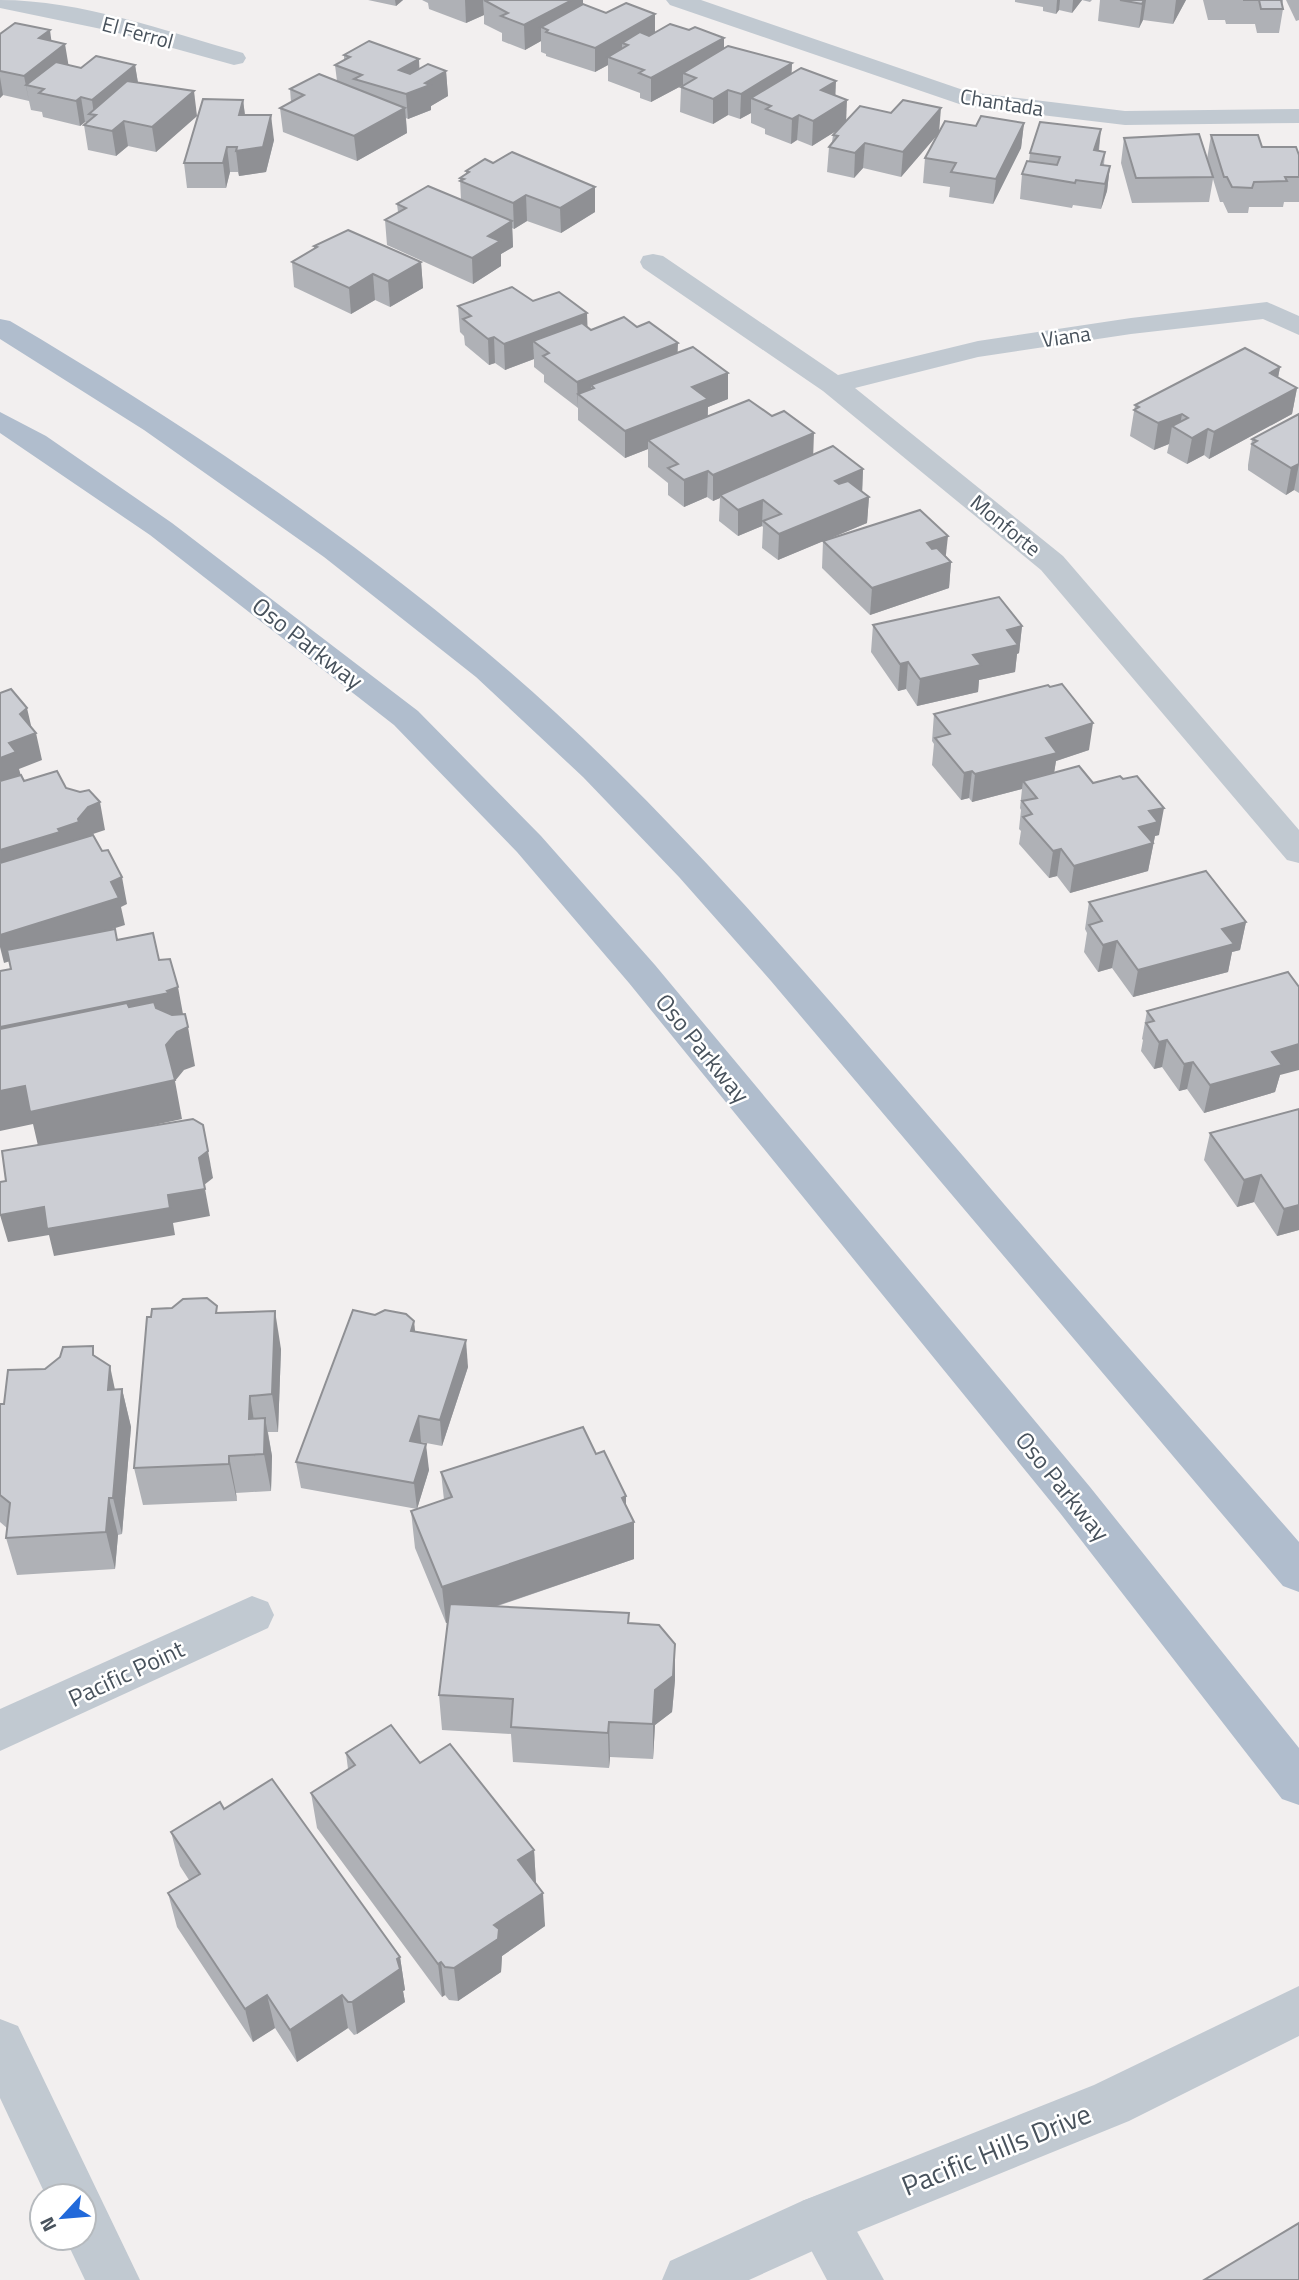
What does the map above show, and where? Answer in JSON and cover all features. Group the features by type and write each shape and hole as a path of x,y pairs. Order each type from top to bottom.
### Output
{"main road":[{"path":"0,327 160,426 322,541 433,625 507,687 587,760 785,970 929,1143 1299,1573"},
{"name":"Oso Parkway","path":"0,421 36,442 161,529 406,718 529,844 642,974 1075,1500 1299,1784"}],"street":[{"name":"Chantada","path":"678,0 965,99 1125,118 1299,116"},
{"name":"El Ferrol","path":"0,1 115,25 234,58"},
{"name":"Monforte","path":"653,262 833,385 1052,563 1299,852"},
{"name":"Viana","path":"833,385 978,349 1131,326 1267,310 1299,327"},
{"name":"Pacific Point","path":"0,1731 252,1615"},
{"name":"Pacific Hills Drive","path":"689,2280 821,2220 1111,2103 1299,2010"},
{"path":"0,2043 66,2182"},
{"path":"821,2220 857,2280"},
{"path":"98,2248 113,2280"}],"building":[{"path":"484,0 572,0 524,25 501,16 508,13"},
{"path":"1120,0 1144,0 1142,4"},
{"path":"1259,0 1281,0 1283,9 1261,9"},
{"path":"626,3 655,14 595,48 546,32 548,30 541,27 583,4 606,13"},
{"path":"15,23 50,30 39,38 65,44 24,76 0,71 0,34"},
{"path":"670,24 689,30 695,27 724,38 651,78 639,73 644,70 608,57 628,45 622,43 640,32 649,36"},
{"path":"369,41 419,59 399,70 410,74 428,64 446,71 425,83 430,85 406,94 354,79 362,75 335,65 350,57 344,55"},
{"path":"728,46 792,63 741,94 728,90 713,99 681,87 696,78 683,73"},
{"path":"96,56 135,65 92,100 81,97 76,101 39,93 44,89 26,85 56,62 81,68"},
{"path":"801,68 836,81 821,90 847,100 813,121 799,115 792,119 766,109 771,106 751,98"},
{"path":"319,74 405,108 354,136 280,108 304,95 290,89"},
{"path":"127,81 194,91 152,127 124,121 112,131 84,125 96,115 89,114"},
{"path":"203,99 243,100 239,115 271,115 263,147 236,151 237,147 227,147 223,163 184,163"},
{"path":"903,100 941,108 903,152 865,143 855,153 829,147 838,136 833,135 860,106 891,113"},
{"path":"981,116 1024,123 996,179 951,172 956,163 925,158 945,121 976,126"},
{"path":"1040,122 1101,129 1094,150 1105,152 1101,165 1110,166 1105,184 1076,180 1075,183 1022,174 1027,161 1057,165 1060,157 1030,153"},
{"path":"1199,134 1213,177 1136,178 1124,138"},
{"path":"1211,135 1258,135 1262,147 1296,147 1299,155 1299,177 1285,177 1287,181 1254,182 1252,188 1232,187 1227,177 1224,177"},
{"path":"512,152 595,187 560,208 526,195 513,203 460,181 464,179 460,178 469,172 466,171 485,159 493,163"},
{"path":"428,186 512,221 488,236 500,241 472,258 385,220 406,208 397,204"},
{"path":"348,230 421,262 388,281 373,274 349,288 292,262 317,247 314,246"},
{"path":"512,287 533,301 559,292 587,313 504,344 494,337 488,339 463,319 471,316 458,306"},
{"path":"624,317 637,327 649,322 678,343 577,382 543,356 549,353 533,341 582,323 591,330"},
{"path":"693,347 728,373 692,387 708,399 625,431 578,394 594,388 591,385"},
{"path":"1245,348 1280,367 1270,373 1297,388 1214,432 1208,429 1192,438 1172,426 1188,418 1182,414 1158,423 1134,410 1139,407 1135,405"},
{"path":"749,400 772,416 784,411 814,433 713,475 708,471 684,480 668,468 678,464 648,440"},
{"path":"1299,414 1299,464 1291,468 1252,444 1257,441 1252,439"},
{"path":"833,446 863,469 835,481 839,484 848,481 869,497 779,534 763,521 781,514 763,500 738,510 720,495"},
{"path":"920,510 948,536 927,543 932,549 937,548 951,562 872,588 823,541"},
{"path":"999,597 1022,626 1007,630 1018,645 973,655 981,665 920,679 908,662 900,664 873,625"},
{"path":"1062,684 1093,723 1046,738 1057,753 975,774 972,771 964,773 935,738 950,734 934,714 1048,685 1050,687"},
{"path":"11,689 27,708 20,714 36,733 9,743 16,752 0,758 0,693"},
{"path":"1079,766 1093,783 1120,776 1123,779 1137,776 1164,808 1149,811 1158,822 1139,827 1153,843 1074,866 1061,849 1053,851 1023,817 1032,814 1022,801 1037,798 1023,781"},
{"path":"57,771 66,788 80,792 89,790 100,802 88,807 78,819 79,822 58,829 60,832 0,850 0,781 21,775 24,781"},
{"path":"93,835 102,851 108,850 122,877 111,882 119,898 0,935 0,863"},
{"path":"1206,871 1246,922 1222,929 1234,944 1138,970 1117,941 1103,945 1089,925 1102,921 1089,902"},
{"path":"115,929 117,940 153,933 159,960 170,959 178,987 167,991 169,993 0,1027 0,971 11,969 7,950"},
{"path":"1288,972 1299,987 1299,1044 1272,1052 1282,1065 1210,1085 1193,1062 1184,1064 1167,1040 1159,1042 1146,1023 1154,1021 1147,1011"},
{"path":"154,1002 156,1008 172,1015 185,1014 188,1027 177,1032 166,1045 175,1080 30,1112 25,1086 0,1091 0,1029 127,1003 129,1007"},
{"path":"1299,1109 1299,1205 1284,1209 1261,1175 1244,1180 1210,1133"},
{"path":"193,1119 203,1125 208,1151 199,1158 205,1189 168,1195 170,1208 47,1229 44,1207 0,1215 0,1182 6,1181 2,1151"},
{"path":"207,1298 217,1306 216,1313 275,1311 272,1394 250,1396 249,1419 265,1418 264,1454 229,1456 229,1464 134,1468 147,1317 151,1317 152,1309 172,1308 183,1299"},
{"path":"353,1310 375,1315 385,1310 406,1314 414,1321 411,1331 466,1340 440,1420 419,1416 410,1441 426,1444 414,1483 296,1462"},
{"path":"93,1346 93,1355 110,1366 108,1390 122,1389 113,1498 109,1498 106,1532 6,1538 10,1503 0,1495 0,1404 4,1404 8,1370 45,1369 60,1357 63,1347"},
{"path":"583,1427 596,1454 604,1451 626,1496 622,1498 634,1522 442,1587 411,1511 452,1497 441,1472"},
{"path":"450,1604 629,1613 628,1623 659,1625 675,1644 673,1676 655,1690 653,1724 609,1722 608,1733 511,1727 513,1699 439,1695"},
{"path":"391,1725 420,1763 450,1744 534,1850 518,1860 543,1893 494,1925 499,1929 498,1939 454,1968 445,1967 441,1962 438,1964 311,1793 355,1765 346,1753"},
{"path":"272,1779 400,1957 397,1959 400,1969 352,2002 348,2002 342,1995 290,2030 267,1995 245,2009 168,1893 200,1874 171,1832 220,1802 224,1809"},
{"path":"1299,2223 1299,2280 1204,2280"}]}
